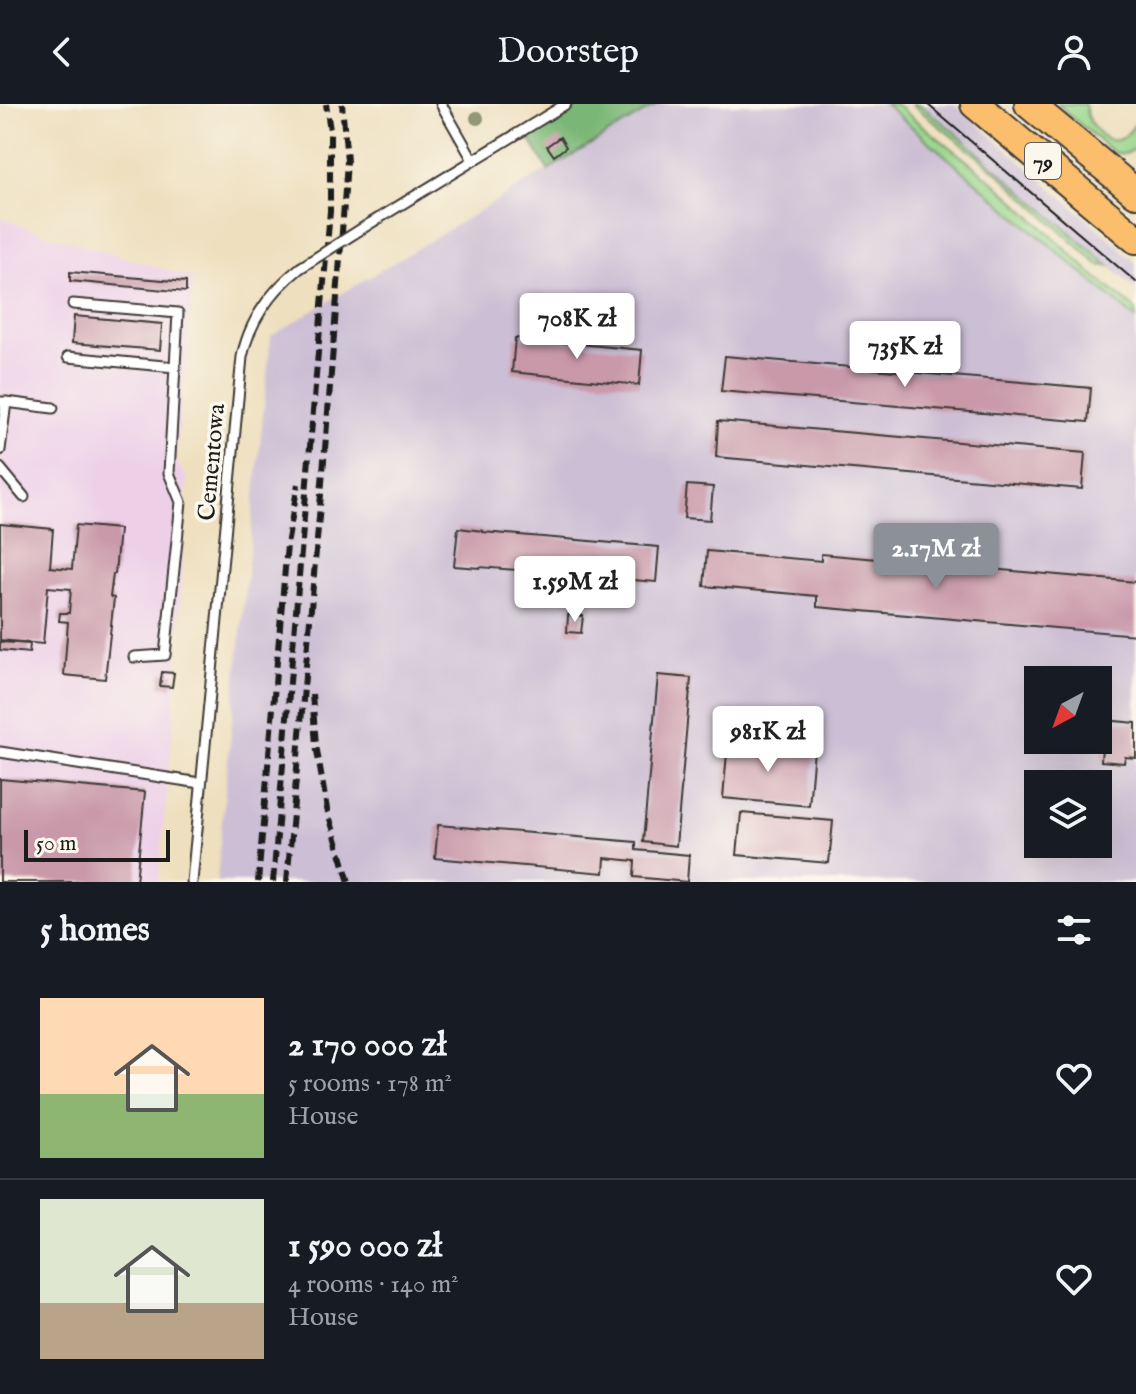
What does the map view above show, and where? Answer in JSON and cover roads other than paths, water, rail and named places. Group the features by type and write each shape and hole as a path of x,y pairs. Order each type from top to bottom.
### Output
{"main road":[{"name":"79","path":"975,104 1136,239"},
{"name":"79","path":"1029,104 1136,193"}],"lane":[{"path":"441,104 473,160"},
{"name":"Cementowa","path":"192,882 242,357 253,324 266,301 300,268 566,104"},
{"path":"73,304 178,313 169,473 181,502 165,655 134,657"},
{"path":"68,357 175,367"},
{"path":"0,450 3,402 53,408"},
{"path":"0,468 24,497"},
{"path":"0,752 200,783"}],"tram line":[{"path":"927,104 1136,282"}],"railway":[{"path":"273,882 330,211 330,130 326,104"},
{"path":"287,882 341,246 347,161 342,104"},
{"path":"258,882 287,545 298,484"},
{"path":"312,694 316,745 327,809 349,882"}]}
